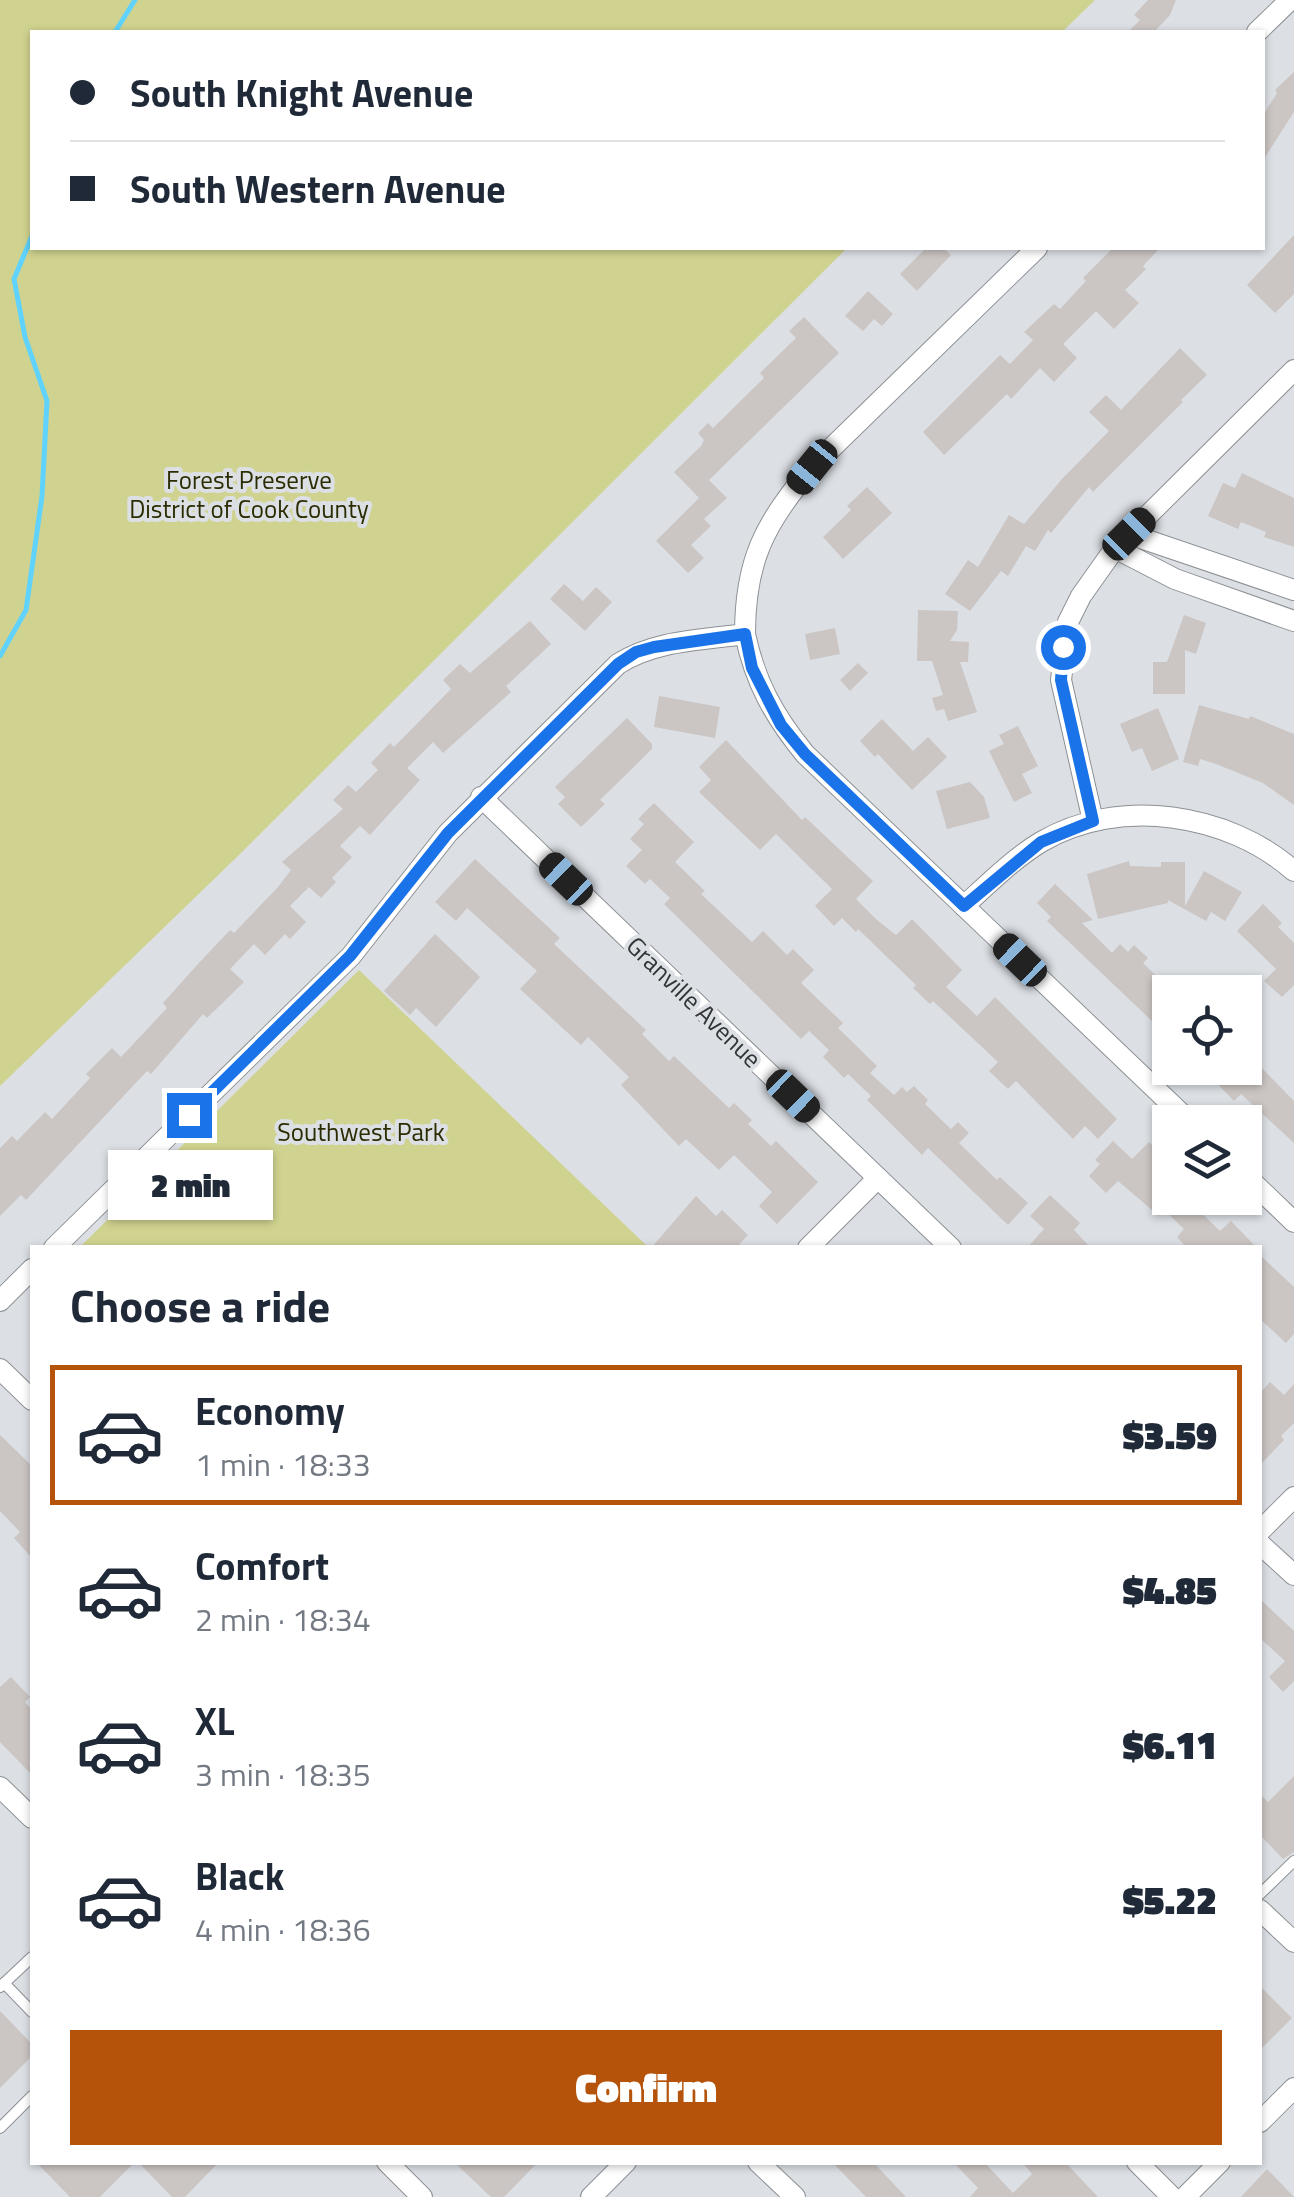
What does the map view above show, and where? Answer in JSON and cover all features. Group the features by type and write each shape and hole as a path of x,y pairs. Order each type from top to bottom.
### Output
{"street":[{"path":"1259,30 1290,0"},
{"path":"1035,250 793,490 758,548 749,574 745,634 752,668 781,725 805,754 1172,1105"},
{"path":"1093,821 1061,680 1068,622 1081,596 1122,541 1294,370"},
{"path":"1122,541 1294,590"},
{"path":"1122,541 1175,578 1294,621"},
{"path":"57,1245 350,956 430,853 618,664 636,652 745,634"},
{"name":"Granville Avenue","path":"482,797 948,1245"},
{"path":"964,906 1041,842 1093,821 1163,817 1208,823 1259,845 1294,871"},
{"path":"811,1245 878,1178"},
{"path":"1262,1191 1294,1222"},
{"path":"0,1301 30,1271"},
{"path":"0,1369 30,1398"},
{"path":"1262,1529 1294,1497"},
{"path":"1262,1546 1294,1576"},
{"path":"0,1787 30,1816"},
{"path":"1262,1912 1294,1942"},
{"path":"1262,2120 1294,2088"},
{"path":"390,2165 422,2197"},
{"path":"591,2197 623,2165"},
{"path":"761,2165 795,2197"},
{"path":"1139,2165 1172,2197"},
{"path":"1185,2197 1217,2165"}],"lane":[{"path":"1262,1892 1294,1861"},
{"path":"30,1958 2,1985 30,2010"},
{"path":"0,2128 30,2098"}],"green space":[{"name":"Forest Preserve District of Cook County","path":"0,0 1095,0 1064,30 30,30 30,250 845,250 239,855 0,1086"},
{"name":"Southwest Park","path":"359,970 646,1245 82,1245"}],"building":[{"path":"1148,0 1176,0 1170,15 1156,30 1130,30 1140,20 1134,15"},
{"path":"1294,72 1294,112 1265,157 1265,112 1277,93 1275,90"},
{"path":"1294,235 1294,294 1275,313 1247,285"},
{"path":"924,250 945,250 951,255 917,291 900,274"},
{"path":"1111,250 1158,250 1125,290 1139,303 1114,329 1096,311 1063,344 1077,358 1054,382 1040,368 1011,399 1007,394 944,455 923,432 1000,355 1010,364 1033,340 1024,332 1054,304 1060,309 1086,281 1083,278"},
{"path":"868,291 893,314 882,326 874,319 863,331 845,316"},
{"path":"804,317 839,353 709,480 727,498 704,519 711,526 691,545 704,558 688,573 656,541 699,498 674,472 701,446 704,440 698,433 708,423 713,428 764,378 760,373 796,338 789,331"},
{"path":"1180,348 1207,375 1183,402 1093,492 1089,487 1051,533 1048,530 1035,551 1026,546 1008,576 1001,571 970,611 945,594 968,560 978,567 1009,515 1024,524 1109,431 1089,412 1106,395 1121,410"},
{"path":"1242,473 1294,498 1294,547 1264,537 1266,532 1241,522 1238,529 1208,516 1223,483 1235,488"},
{"path":"867,487 892,513 843,559 823,537 851,510 847,506"},
{"path":"564,584 583,601 596,587 612,602 585,631 550,599"},
{"path":"918,610 958,611 957,630 950,641 969,642 968,662 960,662 977,712 948,721 944,709 936,711 932,698 943,695 932,661 917,661"},
{"path":"1184,615 1206,623 1196,654 1185,650 1185,694 1153,694 1153,662 1167,662"},
{"path":"530,621 551,644 506,686 511,692 443,753 433,742 407,768 420,780 370,835 360,826 340,846 352,857 332,878 336,882 321,898 309,887 290,906 306,922 290,939 285,934 265,955 254,944 230,969 244,982 207,1018 203,1014 151,1074 147,1071 26,1200 21,1195 0,1216 0,1148 12,1136 17,1141 45,1112 52,1119 90,1078 86,1074 112,1048 121,1057 167,1008 163,1003 197,965 278,887 291,870 282,862 343,809 333,800 348,785 356,792 378,770 371,763 390,743 394,747 451,689 443,680 460,664 470,673"},
{"path":"835,628 840,654 810,660 805,634"},
{"path":"858,663 868,673 850,691 840,680"},
{"path":"659,696 720,707 715,738 654,727"},
{"path":"1199,705 1249,719 1250,716 1294,734 1294,805 1263,783 1216,764 1200,759 1198,766 1183,762"},
{"path":"1158,708 1179,759 1152,771 1142,748 1132,752 1120,724"},
{"path":"627,718 652,744 652,749 600,800 605,804 581,827 558,804 565,797 555,787"},
{"path":"882,719 913,751 928,737 947,757 912,790 860,741"},
{"path":"1018,726 1038,766 1022,774 1032,793 1014,802 989,751 1004,744 999,735"},
{"path":"726,740 802,820 805,817 873,881 856,899 877,920 896,935 912,919 962,970 946,987 977,1016 995,997 1117,1119 1098,1139 1085,1126 1073,1139 1016,1081 1008,1089 989,1071 998,1062 933,1001 930,1004 913,988 916,985 858,929 856,932 842,918 834,926 815,906 832,889 776,834 760,850 699,792 711,780 699,767"},
{"path":"970,782 984,797 990,818 947,829 936,791"},
{"path":"654,803 694,842 675,862 705,891 701,894 752,942 763,931 787,955 793,949 814,970 801,983 843,1023 838,1028 877,1066 870,1073 894,1095 902,1087 907,1092 914,1086 928,1100 925,1104 951,1129 958,1122 969,1133 959,1143 1028,1203 1008,1225 928,1148 922,1155 867,1100 871,1096 848,1074 844,1078 823,1057 829,1050 809,1031 801,1039 664,904 670,898 650,879 645,884 626,866 642,850 630,839 644,824 638,819"},
{"path":"475,859 560,938 554,944 646,1030 642,1034 669,1061 674,1056 729,1108 734,1103 752,1120 748,1124 771,1146 776,1141 818,1182 777,1224 759,1206 772,1192 734,1155 719,1170 686,1139 679,1146 621,1085 629,1077 588,1037 581,1045 520,989 537,971 467,908 456,921 435,902"},
{"path":"1129,861 1130,866 1161,867 1161,862 1185,862 1185,906 1204,871 1242,892 1225,921 1211,912 1206,921 1168,900 1098,919 1087,874"},
{"path":"1055,884 1093,920 1082,923 1112,953 1120,944 1128,952 1134,945 1148,958 1143,963 1155,975 1152,975 1152,1021 1047,921 1051,917 1037,903"},
{"path":"1263,904 1282,923 1278,927 1294,943 1294,985 1282,997 1264,981 1276,969 1237,931"},
{"path":"435,934 480,977 436,1027 416,1008 410,1015 384,991"},
{"path":"1262,1068 1294,1101 1294,1143 1262,1113 1262,1105 1253,1105 1241,1094 1234,1101 1219,1085 1262,1085"},
{"path":"1113,1141 1132,1159 1149,1142 1152,1210 1118,1181 1106,1193 1089,1176 1100,1164 1095,1160"},
{"path":"1050,1195 1080,1223 1074,1230 1088,1245 1030,1245 1044,1229 1030,1216"},
{"path":"696,1196 716,1216 722,1210 748,1235 739,1245 654,1245"},
{"path":"1169,1215 1203,1215 1220,1231 1231,1221 1254,1245 1184,1245 1177,1237 1184,1229"},
{"path":"1262,1257 1294,1287 1294,1334 1286,1343 1262,1321"},
{"path":"1270,1382 1284,1395 1294,1384 1294,1423 1262,1463 1262,1391"},
{"path":"0,1435 30,1464 30,1556 14,1538 20,1532 0,1511"},
{"path":"1262,1601 1294,1631 1294,1681 1283,1692 1269,1677 1285,1661 1262,1640"},
{"path":"11,1677 30,1697 25,1702 30,1708 30,1773 0,1742 0,1687"},
{"path":"1294,1776 1294,1852 1283,1859 1262,1837 1262,1796 1268,1802"},
{"path":"1262,1988 1292,2018 1262,2048"},
{"path":"0,2011 30,2042 30,2058 0,2088"},
{"path":"39,2165 132,2165 100,2197 70,2197"},
{"path":"141,2165 216,2165 185,2197 172,2197"},
{"path":"457,2165 535,2165 504,2197 491,2197"},
{"path":"835,2165 876,2165 906,2197 866,2197"},
{"path":"956,2165 987,2165 1013,2193 1032,2174 1024,2165 1068,2165 1098,2197 970,2197 978,2188"},
{"path":"1267,2169 1294,2197 1241,2197"}],"waterway":[{"path":"116,30 135,0"},
{"path":"0,656 26,610 42,496 47,401 25,337 14,279 30,241"}],"route":[{"path":"189,1115 350,956 430,853 482,797 618,664 636,652 745,634 752,668 781,725 805,754 964,906 1041,842 1093,821 1061,680 1063,647"}]}
